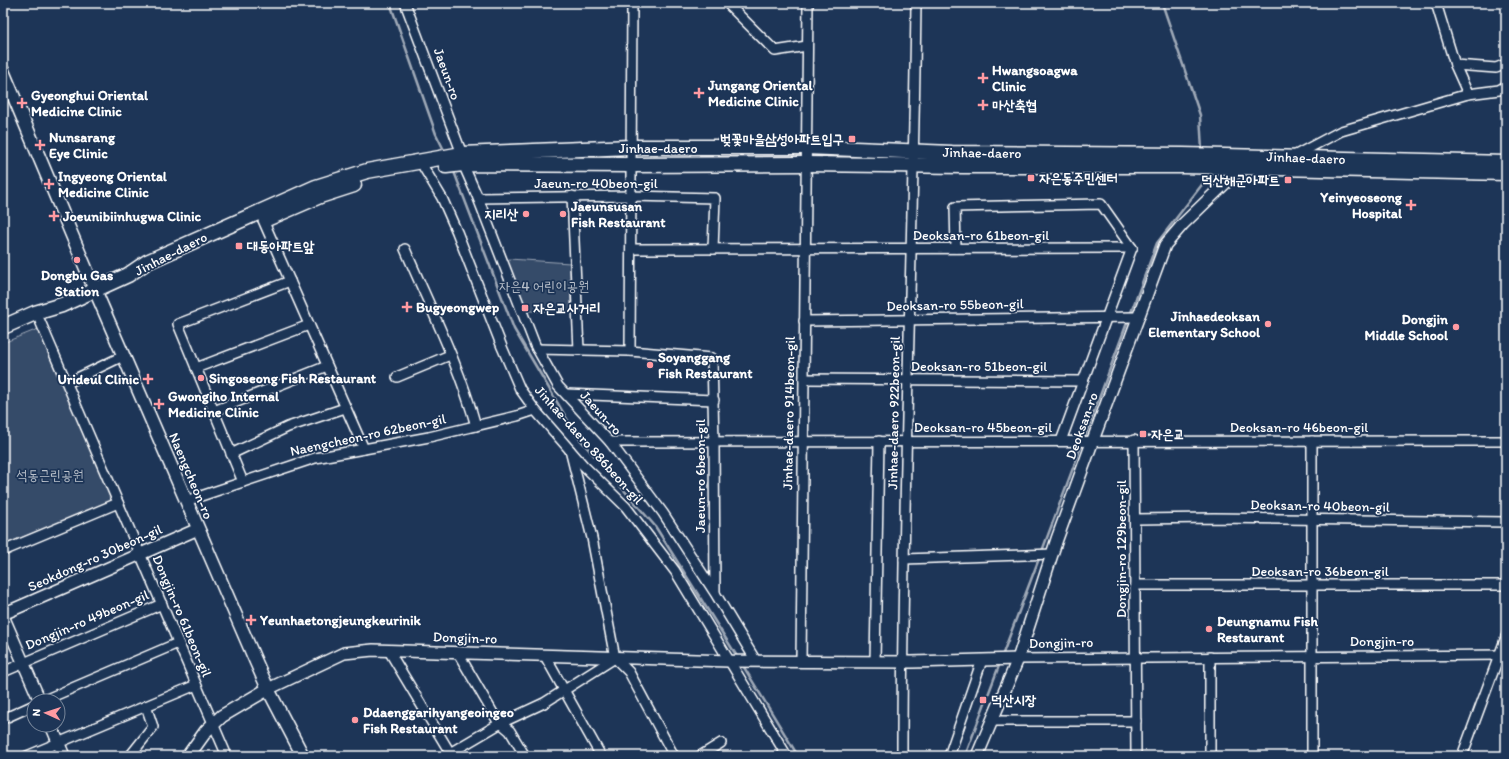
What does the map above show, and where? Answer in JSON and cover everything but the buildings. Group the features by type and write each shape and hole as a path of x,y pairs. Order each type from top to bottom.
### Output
{"main road":[{"name":"Naengcheon-ro","path":"3,72 123,356 268,689 303,756"},
{"name":"Jinhae-daero","path":"461,159 631,147 806,147 988,153 1202,155 1506,163"},
{"name":"Jinhae-daero","path":"461,159 631,165 806,164 914,166 1183,166 1506,173"},
{"path":"438,162 461,159"},
{"name":"Jinhae-daero","path":"128,275 154,269 263,220 327,194 369,180 424,168 438,162"},
{"name":"Jinhae-daero","path":"128,275 147,262 316,186 367,171 438,162"},
{"path":"3,327 35,313 62,305 128,275"},
{"path":"3,337 40,321 62,305"},
{"name":"Dongjin-ro","path":"188,756 206,731 222,716 268,689"}],"street":[{"name":"Jaeun-ro","path":"405,3 461,159 478,198 537,349 558,386 610,442 663,512 715,593 756,661"},
{"path":"537,349 630,351 632,3"},
{"path":"727,3 775,51 807,46"},
{"name":"Jinhae-daero 914beon-gil","path":"801,661 808,3"},
{"name":"Jinhae-daero 922beon-gil","path":"902,756 907,662 904,559 914,166 916,3"},
{"path":"1436,3 1455,65 1468,94"},
{"path":"1455,65 1496,68 1506,64"},
{"path":"1292,158 1341,131 1468,94 1499,90 1506,86"},
{"name":"Deoksan-ro","path":"977,756 1018,659 1093,440 1165,244 1183,224 1242,167"},
{"name":"Jinhae-daero 886beon-gil","path":"424,168 442,198 457,232 520,389 535,410 570,448 583,465 626,507 675,571 787,756"},
{"path":"572,196 579,350"},
{"name":"Jaeun-ro 40beon-gil","path":"478,198 572,196 715,198 713,249"},
{"name":"Deoksan-ro 61beon-gil","path":"956,248 955,207 1101,204 1132,248"},
{"path":"263,220 364,449"},
{"path":"1061,440 1132,248"},
{"name":"Deoksan-ro 61beon-gil","path":"631,249 1132,248"},
{"path":"405,249 450,355 476,426"},
{"path":"243,482 178,324 290,281"},
{"name":"Deoksan-ro 55beon-gil","path":"804,321 1138,317"},
{"name":"Dongjin-ro 61beon-gil","path":"40,321 213,725"},
{"path":"196,368 309,325"},
{"name":"Jaeun-ro 6beon-gil","path":"630,351 712,358 714,400 715,593"},
{"path":"397,377 450,355"},
{"path":"67,383 123,356"},
{"path":"214,411 327,366"},
{"name":"Deoksan-ro 51beon-gil","path":"804,379 1083,381"},
{"path":"566,394 714,400"},
{"path":"231,454 288,427 345,408"},
{"name":"Naengcheon-ro 62beon-gil","path":"186,500 315,458 429,437 517,416 535,410"},
{"name":"Deoksan-ro 45beon-gil","path":"610,442 1093,440"},
{"name":"Deoksan-ro 46beon-gil","path":"1093,440 1506,441"},
{"name":"Dongjin-ro 129beon-gil","path":"1134,440 1136,756"},
{"path":"875,662 879,441"},
{"path":"1312,441 1312,756"},
{"path":"570,448 592,538 615,658 629,672 674,756"},
{"path":"3,551 118,504"},
{"name":"Deoksan-ro 40beon-gil","path":"1135,519 1506,522"},
{"name":"Seokdong-ro 30beon-gil","path":"3,615 198,529"},
{"path":"904,559 1053,554"},
{"name":"Deoksan-ro 36beon-gil","path":"1135,585 1506,584"},
{"name":"Dongjin-ro 49beon-gil","path":"24,663 162,604"},
{"name":"Dongjin-ro 49beon-gil","path":"3,615 37,693"},
{"path":"1462,756 1502,655 1506,637"},
{"name":"Dongjin-ro 49beon-gil","path":"60,693 178,644"},
{"name":"Dongjin-ro","path":"268,689 344,653 359,651 729,661 875,662 1018,659 1502,655"},
{"path":"389,651 449,755 501,723 544,703 615,658"},
{"path":"458,653 497,720 510,731 525,756"},
{"path":"544,656 601,756"},
{"path":"1210,657 1210,756"},
{"path":"949,756 982,660"},
{"path":"3,672 24,663"},
{"path":"26,756 196,685"},
{"path":"130,756 153,727 146,706"},
{"path":"3,719 26,709"},
{"path":"992,721 1136,721"},
{"path":"213,725 227,756"},
{"path":"54,733 64,756"},
{"path":"700,756 721,743"}],"green space":[{"name":"자은4 어린이공원","path":"509,259 570,263 571,311 526,311 507,261"},
{"name":"석동근린공원","path":"38,329 112,501 3,545 3,343"}],"waterway":[{"path":"390,3 436,134 445,152"},
{"path":"1162,3 1200,115 1202,150"},
{"path":"453,169 514,329 577,436 655,526 738,658"},
{"path":"1130,315 1157,243 1204,182 1203,171"},
{"path":"1084,439 1128,320"},
{"path":"1042,551 1082,444"},
{"path":"1002,656 1040,556"},
{"path":"965,756 1000,663"},
{"path":"742,664 798,756"}],"place":[{"name":"Hwangsoagwa Clinic","path":"983,78"},
{"name":"Jungang Oriental Medicine Clinic","path":"699,93"},
{"name":"Gyeonghui Oriental Medicine Clinic","path":"22,103"},
{"name":"마산축협","path":"983,105"},
{"name":"벚꽃마을삼성아파트입구","path":"852,139"},
{"name":"Nunsarang Eye Clinic","path":"40,145"},
{"name":"자은동주민센터","path":"1031,178"},
{"name":"덕산해군아파트","path":"1288,180"},
{"name":"Ingyeong Oriental Medicine Clinic","path":"49,184"},
{"name":"Yeinyeoseong Hospital","path":"1411,205"},
{"name":"지리산","path":"526,214"},
{"name":"Jaeunsusan Fish Restaurant","path":"563,214"},
{"name":"Joeunibiinhugwa Clinic","path":"54,216"},
{"name":"대동아파트앞","path":"239,246"},
{"name":"Dongbu Gas Station","path":"77,260"},
{"name":"Bugyeongwep","path":"407,307"},
{"name":"자은교사거리","path":"525,308"},
{"name":"Jinhaedeoksan Elementary School","path":"1268,324"},
{"name":"Dongjin Middle School","path":"1456,327"},
{"name":"Soyanggang Fish Restaurant","path":"650,365"},
{"name":"Singoseong Fish Restaurant","path":"201,378"},
{"name":"Urideul Clinic","path":"148,379"},
{"name":"Gwongiho Internal Medicine Clinic","path":"159,404"},
{"name":"자은교","path":"1143,434"},
{"name":"Yeunhaetongjeungkeurinik","path":"251,620"},
{"name":"Deungnamu Fish Restaurant","path":"1209,629"},
{"name":"덕산시장","path":"983,700"},
{"name":"Ddaenggarihyangeoingeo Fish Restaurant","path":"355,720"}]}
